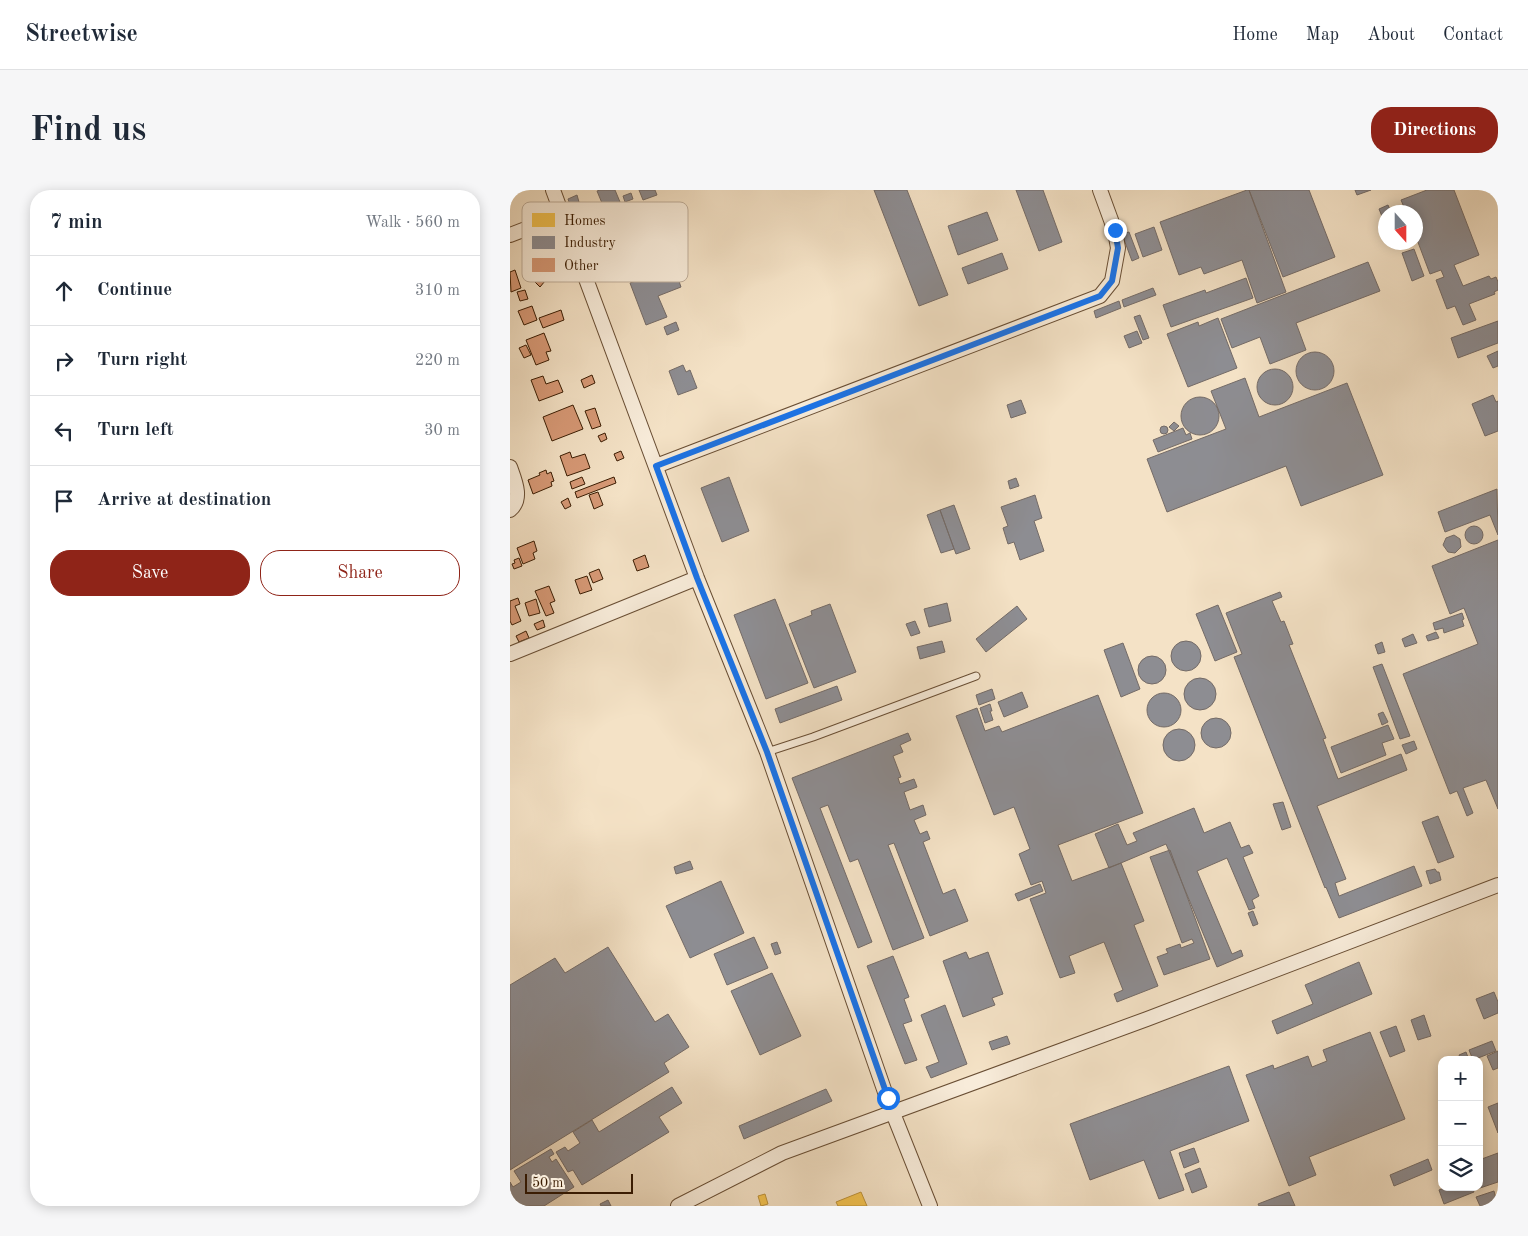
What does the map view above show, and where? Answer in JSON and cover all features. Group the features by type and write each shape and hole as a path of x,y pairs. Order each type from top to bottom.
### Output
{"street":[{"path":"553,190 557,202"},
{"path":"656,466 1100,296 1112,281 1118,248 1115,230 1100,190"},
{"path":"510,235 522,230"},
{"path":"587,282 697,578 767,752 893,1112 930,1206"},
{"path":"510,467 516,483 518,498 514,507 510,510"},
{"path":"510,654 697,578"},
{"path":"678,1206 782,1153 1147,1019 1498,885"}],"lane":[{"path":"767,752 813,737 976,676"}],"building: Homes":[{"path":"861,1192 867,1206 838,1206 836,1202"},
{"path":"765,1194 768,1204 761,1206 758,1196"}],"building: Industry":[{"path":"615,190 620,202 602,202 597,191"},
{"path":"639,190 655,190 657,195 643,200"},
{"path":"874,190 907,190 948,295 919,306"},
{"path":"1016,190 1043,190 1062,242 1039,251"},
{"path":"1249,190 1286,292 1257,303 1242,260 1204,274 1201,267 1179,275 1160,222"},
{"path":"1249,190 1309,190 1335,257 1283,277"},
{"path":"1355,190 1371,190 1357,195"},
{"path":"1427,190 1454,190 1479,255 1454,265 1463,286 1489,276 1491,279 1496,277 1498,282 1498,290 1494,292 1495,294 1469,304 1476,320 1463,325 1455,306 1447,309 1436,280 1444,277 1441,270 1430,274 1421,250 1423,250 1423,205 1403,205 1401,200"},
{"path":"631,193 633,199 625,202 623,196"},
{"path":"577,195 579,202 569,202 568,199"},
{"path":"987,212 998,240 958,255 948,226"},
{"path":"1154,227 1162,250 1143,257 1135,234"},
{"path":"1129,232 1139,258 1132,261 1122,234"},
{"path":"1414,250 1424,276 1412,281 1402,253"},
{"path":"1002,253 1008,269 968,284 962,268"},
{"path":"1368,262 1380,291 1296,323 1306,350 1270,364 1260,337 1232,348 1221,319"},
{"path":"1246,278 1253,298 1171,327 1163,305 1205,290 1206,293"},
{"path":"679,282 681,287 658,296 667,317 646,325 630,283"},
{"path":"1153,288 1156,295 1124,307 1122,300"},
{"path":"1119,301 1121,308 1096,318 1094,311"},
{"path":"1140,315 1149,338 1143,340 1134,317"},
{"path":"1218,318 1237,368 1188,387 1167,334 1198,322 1199,326"},
{"path":"1498,321 1498,343 1458,358 1451,338"},
{"path":"676,322 679,330 667,335 664,327"},
{"path":"1137,331 1142,343 1129,348 1124,336"},
{"path":"1498,351 1498,366 1493,368 1487,356"},
{"path":"1315,352 1329,357 1334,371 1329,385 1315,390 1301,385 1296,371 1301,357"},
{"path":"683,365 686,372 690,370 697,388 678,395 669,371"},
{"path":"1275,369 1282,370 1288,374 1292,380 1292,394 1288,400 1282,404 1275,405 1268,404 1262,400 1258,394 1257,387 1258,380 1262,374 1268,370"},
{"path":"1245,378 1259,417 1347,383 1383,475 1301,506 1286,466 1167,512 1147,459 1226,429 1211,391"},
{"path":"1493,395 1496,402 1498,401 1498,431 1485,436 1472,404"},
{"path":"1200,397 1214,402 1219,416 1214,430 1200,435 1186,430 1181,416 1186,402"},
{"path":"1021,400 1026,413 1011,418 1007,405"},
{"path":"1174,422 1179,426 1174,431 1169,427"},
{"path":"1164,426 1168,430 1164,434 1160,430"},
{"path":"1183,428 1186,435 1190,433 1192,439 1158,452 1153,440"},
{"path":"729,477 749,531 722,542 701,488"},
{"path":"1016,478 1019,486 1010,489 1008,481"},
{"path":"1497,489 1498,535 1490,515 1445,532 1438,512"},
{"path":"1035,495 1042,518 1034,521 1044,551 1020,560 1014,542 1008,544 1003,528 1008,526 1001,507"},
{"path":"954,505 970,549 956,554 940,510"},
{"path":"940,510 954,549 941,553 927,515"},
{"path":"1470,526 1478,526 1483,531 1481,542 1470,544 1465,539 1465,531"},
{"path":"1454,535 1460,539 1461,547 1455,553 1448,552 1443,545 1446,538"},
{"path":"1498,540 1498,809 1486,780 1463,788 1473,813 1467,816 1457,791 1450,794 1403,674 1478,644 1464,608 1450,614 1432,566"},
{"path":"1280,592 1282,597 1272,601 1281,622 1284,621 1293,644 1289,645 1326,738 1323,739 1338,779 1401,754 1407,770 1317,806 1346,879 1335,883 1339,896 1414,866 1422,886 1339,918 1325,888 1234,657 1242,654 1226,613"},
{"path":"775,599 808,683 766,699 734,615"},
{"path":"947,603 951,621 929,627 924,609"},
{"path":"830,604 856,672 814,688 789,624 812,615 811,611"},
{"path":"1218,605 1237,652 1215,661 1196,614"},
{"path":"1017,606 1027,619 986,652 976,639"},
{"path":"1462,613 1464,626 1444,633 1443,628 1435,630 1433,623"},
{"path":"915,621 920,633 911,636 906,624"},
{"path":"1436,632 1439,638 1428,641 1426,636"},
{"path":"1413,634 1417,643 1405,647 1402,639"},
{"path":"942,641 945,652 920,659 917,647"},
{"path":"1186,641 1192,642 1200,650 1200,662 1192,670 1186,671 1180,670 1172,662 1171,656 1172,650 1180,642"},
{"path":"1382,642 1385,652 1378,654 1375,645"},
{"path":"1123,643 1140,689 1121,697 1104,650"},
{"path":"1152,656 1162,660 1166,670 1162,680 1152,684 1142,680 1138,670 1142,660"},
{"path":"1382,664 1410,736 1400,739 1373,667"},
{"path":"1200,678 1211,683 1216,694 1211,705 1200,710 1189,705 1184,694 1189,683"},
{"path":"837,686 842,700 780,723 775,709"},
{"path":"992,689 995,699 979,705 976,695"},
{"path":"1022,692 1028,707 1004,717 998,702"},
{"path":"1164,693 1176,698 1181,710 1176,722 1164,727 1152,722 1147,710 1152,698"},
{"path":"1098,695 1143,813 1058,845 1072,881 1121,863 1144,921 1134,925 1158,986 1117,1002 1114,994 1123,990 1104,942 1069,956 1075,973 1060,978 1030,899 1046,893 1042,881 1031,885 1019,854 1030,849 1014,807 994,815 956,716 977,708 985,731 999,726 1002,732"},
{"path":"990,704 993,720 985,723 980,708"},
{"path":"1383,712 1388,722 1382,725 1378,714"},
{"path":"1216,718 1227,722 1231,733 1227,744 1216,748 1205,744 1201,733 1205,722"},
{"path":"1388,725 1394,739 1382,743 1386,755 1341,773 1331,747"},
{"path":"1179,729 1185,730 1190,734 1194,739 1194,751 1190,756 1185,760 1179,761 1173,760 1168,756 1164,751 1163,745 1164,739 1168,734 1173,730"},
{"path":"908,733 911,740 900,745 903,752 893,756 901,777 898,778 900,784 914,779 917,787 904,792 910,810 923,805 926,815 914,820 920,834 927,831 930,839 923,842 943,894 955,889 968,921 930,936 894,843 888,845 924,938 893,950 858,859 850,862 828,805 820,808 872,942 858,948 792,778"},
{"path":"1414,741 1417,749 1406,754 1402,745"},
{"path":"1283,802 1291,827 1282,830 1273,804"},
{"path":"1194,808 1204,833 1230,822 1241,848 1249,845 1253,853 1243,857 1259,896 1252,900 1255,908 1249,910 1227,858 1197,871 1232,954 1241,950 1243,956 1217,967 1166,844 1109,868 1095,834 1118,824 1127,845 1137,841 1133,833"},
{"path":"1438,816 1454,857 1438,863 1422,822"},
{"path":"1170,850 1210,959 1164,975 1157,957 1168,953 1166,949 1180,944 1181,948 1194,943 1192,939 1182,943 1150,857"},
{"path":"690,861 693,869 676,874 674,867"},
{"path":"1435,869 1439,872 1441,880 1430,884 1426,871"},
{"path":"721,881 744,933 690,958 666,906"},
{"path":"1040,884 1043,891 1018,901 1015,894"},
{"path":"1253,911 1258,924 1253,926 1248,913"},
{"path":"754,937 768,968 727,985 714,954"},
{"path":"777,942 781,953 775,955 771,944"},
{"path":"608,947 655,1022 668,1014 689,1047 664,1063 669,1072 510,1170 510,985 555,958 565,973"},
{"path":"966,952 969,959 988,952 1003,994 992,998 995,1005 963,1017 943,961"},
{"path":"893,956 909,997 904,999 912,1021 903,1024 917,1060 905,1064 867,966"},
{"path":"1359,962 1372,994 1277,1034 1272,1021 1313,1004 1305,985"},
{"path":"772,973 801,1036 760,1055 731,991"},
{"path":"1494,992 1498,1002 1498,1013 1484,1019 1476,999"},
{"path":"945,1005 967,1064 931,1078 926,1067 939,1062 921,1015"},
{"path":"1424,1015 1431,1036 1418,1040 1411,1020"},
{"path":"1396,1026 1405,1051 1390,1057 1380,1032"},
{"path":"1370,1032 1405,1119 1309,1157 1316,1175 1289,1186 1246,1075 1273,1065 1274,1069 1308,1056 1312,1067 1327,1061 1323,1050"},
{"path":"1007,1036 1010,1044 992,1050 989,1042"},
{"path":"1492,1041 1496,1051 1483,1056 1471,1056 1469,1050"},
{"path":"1498,1051 1498,1068 1493,1070 1487,1056"},
{"path":"1466,1052 1468,1056 1459,1056"},
{"path":"1229,1066 1249,1121 1170,1151 1184,1190 1159,1199 1144,1160 1090,1180 1070,1124"},
{"path":"672,1087 682,1103 659,1117 669,1132 582,1185 573,1170 568,1172 556,1152 565,1147 568,1151 580,1143 573,1132 592,1120 599,1132"},
{"path":"826,1089 832,1101 744,1139 739,1126"},
{"path":"1498,1103 1498,1133 1488,1107"},
{"path":"1194,1148 1199,1162 1184,1168 1179,1153"},
{"path":"551,1149 554,1154 549,1157 552,1162 556,1159 574,1187 544,1206 510,1206 510,1182 513,1187 521,1182 514,1171"},
{"path":"1498,1153 1498,1182 1483,1187 1483,1159"},
{"path":"1428,1159 1432,1170 1394,1186 1390,1175"},
{"path":"1200,1168 1207,1187 1192,1193 1185,1174"},
{"path":"1439,1191 1474,1191 1474,1192 1444,1204"},
{"path":"1494,1191 1498,1206 1480,1206 1476,1197"},
{"path":"1289,1192 1295,1206 1259,1206 1258,1204"},
{"path":"608,1200 611,1206 601,1206 600,1204"}],"building: Other":[{"path":"515,270 521,288 511,292 510,272"},
{"path":"535,282 544,282 540,287"},
{"path":"525,290 528,299 520,301 517,292"},
{"path":"532,306 537,320 524,325 518,311"},
{"path":"561,310 564,320 543,328 539,318"},
{"path":"544,333 551,351 546,352 549,360 536,365 526,340"},
{"path":"526,345 531,355 524,358 519,348"},
{"path":"592,375 595,383 584,388 581,380"},
{"path":"543,376 546,384 558,380 563,392 539,401 531,380"},
{"path":"573,405 583,429 552,441 543,417"},
{"path":"595,408 601,426 592,429 585,411"},
{"path":"605,433 607,439 601,442 598,436"},
{"path":"621,451 624,458 617,461 614,454"},
{"path":"570,452 572,458 585,454 590,468 567,476 560,456"},
{"path":"546,470 547,474 551,472 554,481 551,482 552,486 533,494 528,480"},
{"path":"582,477 585,484 572,489 570,482"},
{"path":"614,477 616,483 577,498 575,492"},
{"path":"598,492 603,505 594,509 589,495"},
{"path":"568,498 571,506 565,509 561,502"},
{"path":"534,541 537,551 533,553 535,559 523,564 517,548"},
{"path":"645,555 649,567 637,571 633,560"},
{"path":"519,558 522,566 514,569 512,564 515,563 514,560"},
{"path":"599,569 603,579 593,583 589,573"},
{"path":"587,576 592,590 580,594 575,580"},
{"path":"549,586 555,601 550,603 554,613 546,616 535,591"},
{"path":"518,598 520,604 515,606 521,621 512,625 510,621 510,601"},
{"path":"536,599 540,613 529,616 525,603"},
{"path":"543,620 545,627 537,630 534,624"},
{"path":"526,631 529,638 519,642 516,636"}],"route":[{"path":"888,1098 767,752 697,578 656,466 1100,296 1112,281 1116,266 1118,248 1115,230"}]}
